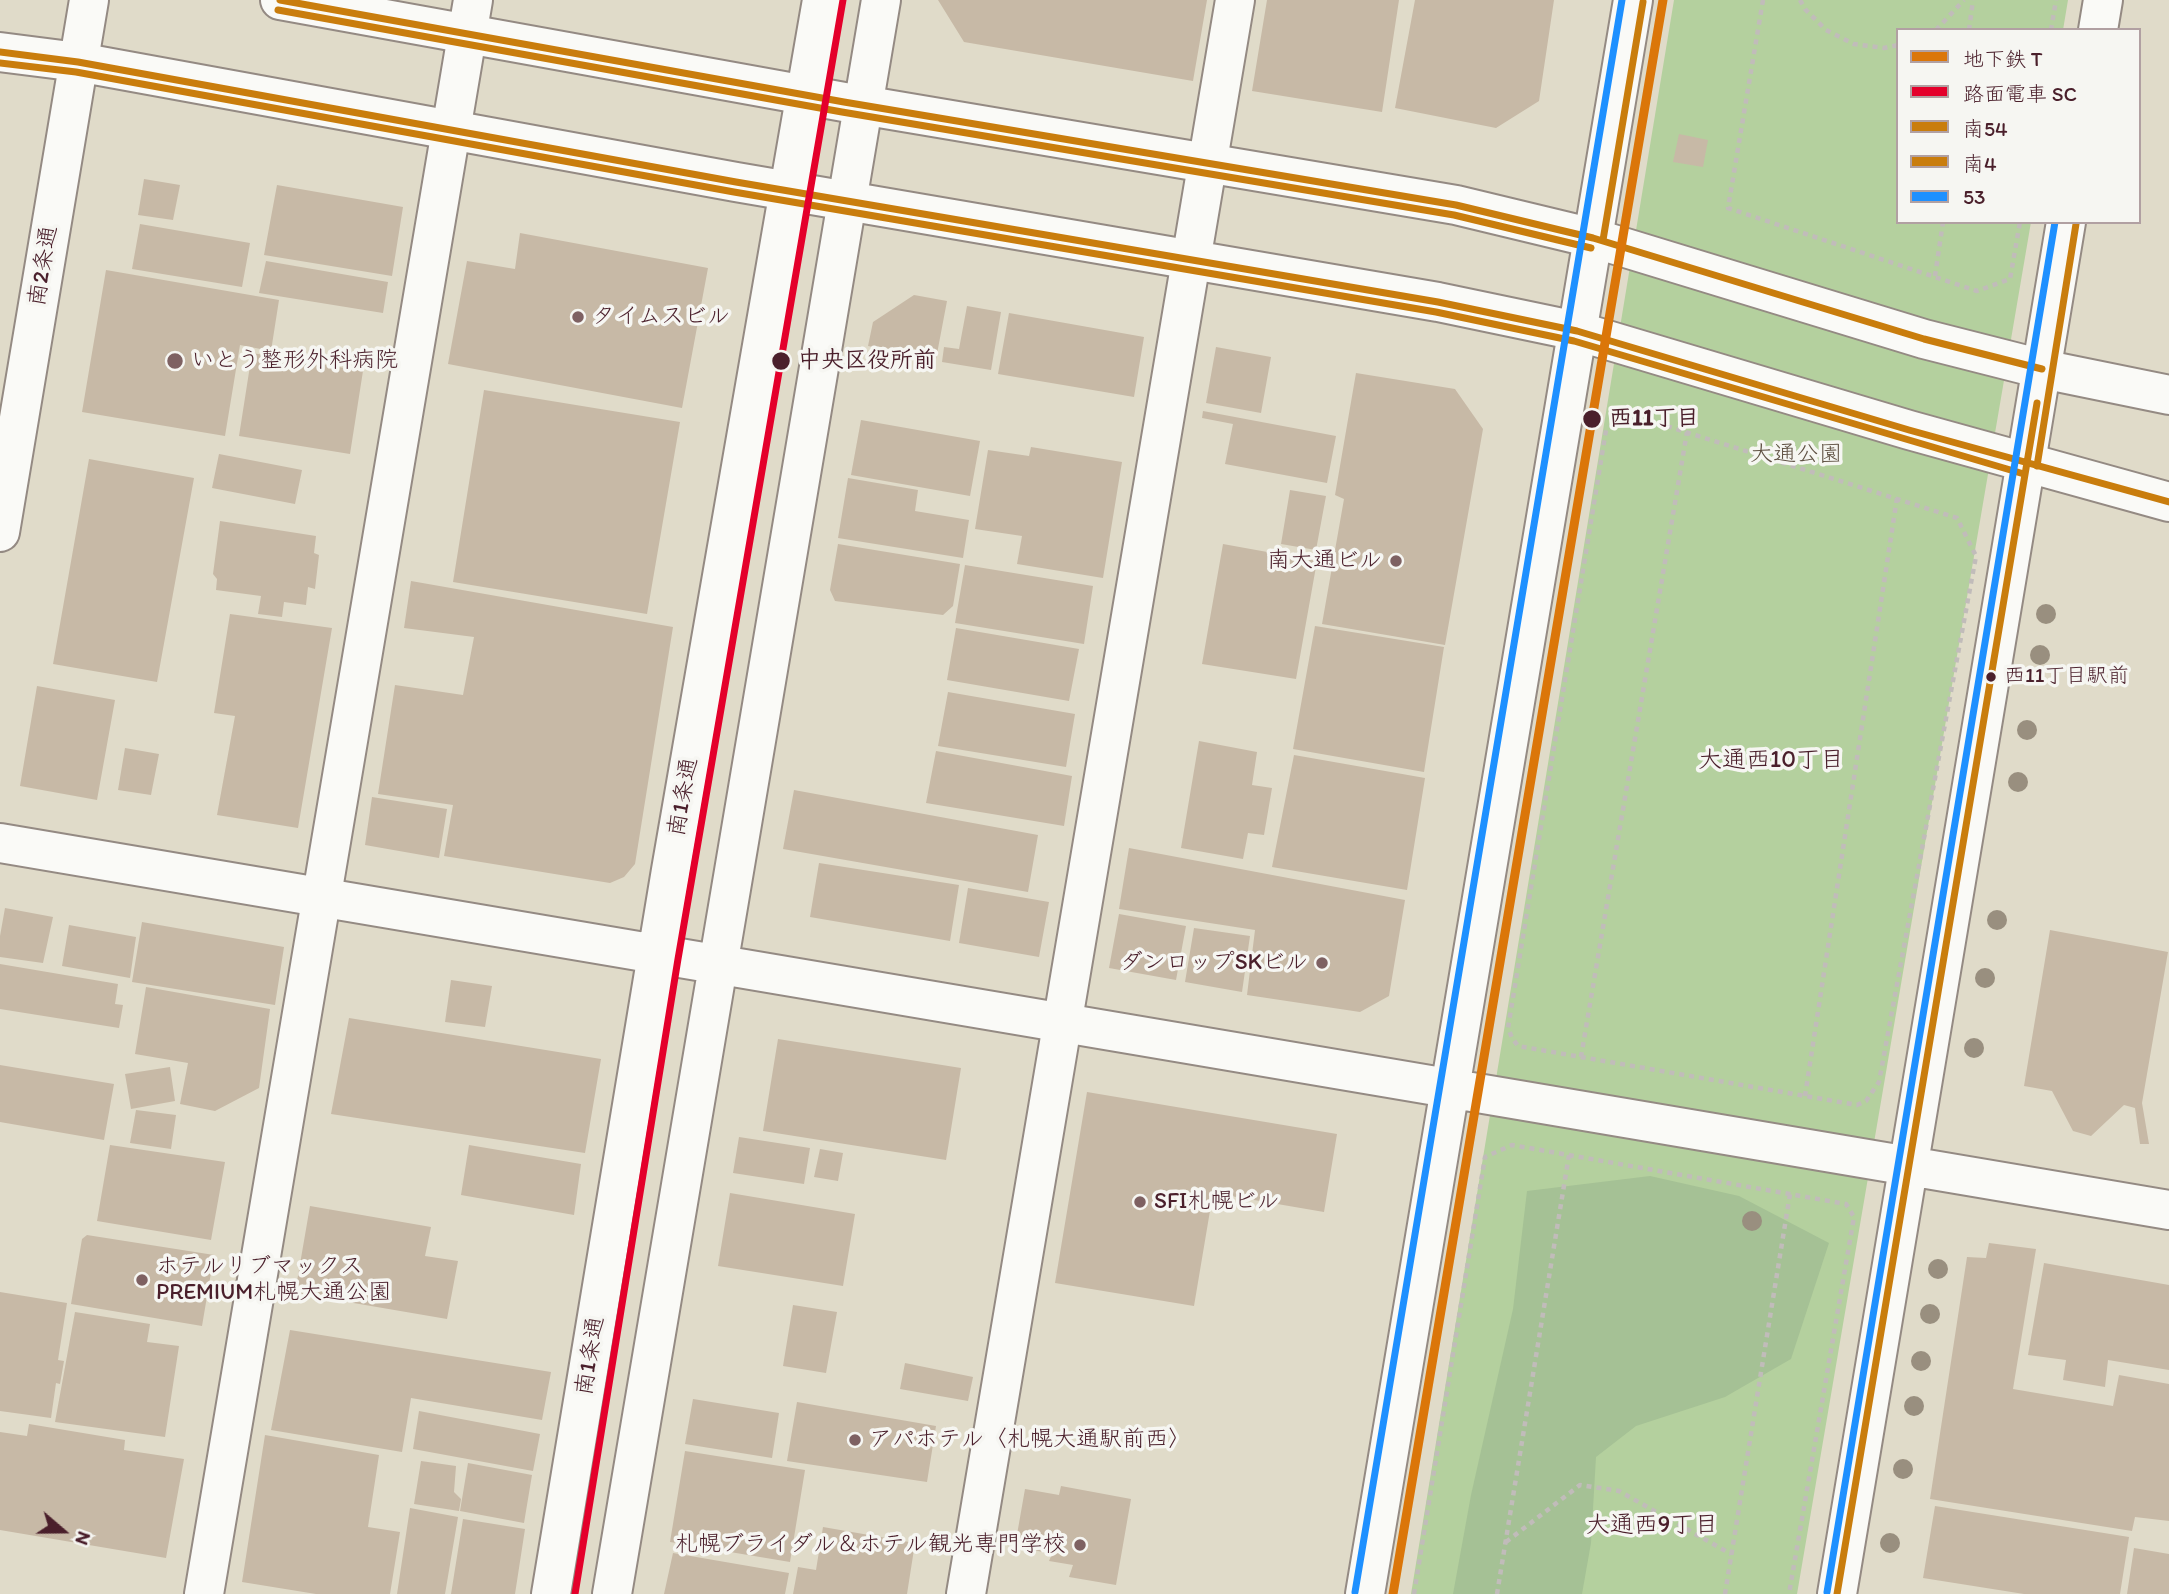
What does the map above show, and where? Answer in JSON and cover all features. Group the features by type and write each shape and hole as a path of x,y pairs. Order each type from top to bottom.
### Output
{"main road":[{"name":"南2条通","path":"0,532 89,0"},
{"path":"280,0 470,18 863,106 1456,205 1593,238 1924,339 2042,369 2169,395"},
{"name":"南1条通","path":"551,1594 657,955 822,0"},
{"path":"612,1594 881,0"},
{"path":"966,1594 1060,1023 1235,0"},
{"path":"1365,1594 1633,0"},
{"path":"2098,28 2103,0"},
{"path":"204,1594 470,18"},
{"path":"0,52 78,62 789,191 1438,302 1577,331 2027,464 2169,502"},
{"path":"1837,1594 2066,224"},
{"path":"0,843 2169,1210"}],"path":[{"path":"1763,0 1728,208 1977,291 2010,279 2020,224"},
{"path":"1800,0 1805,9 1826,30 1854,44 1884,48 1896,45"},
{"path":"1938,28 1964,0"},
{"path":"1969,28 1973,0"},
{"path":"2051,28 2056,0"},
{"path":"1935,276 1943,224"},
{"path":"1628,417 1651,421 1897,498 1957,518 1976,556 1880,1082 1866,1101 1857,1105 1518,1046 1508,1028 1606,430 1628,417"},
{"path":"1581,1057 1687,432"},
{"path":"1805,1096 1897,498"},
{"path":"1414,1594 1485,1157 1512,1145 1846,1204 1854,1217 1789,1594"},
{"path":"1497,1594 1569,1155"},
{"path":"1724,1594 1790,1194"},
{"path":"1505,1542 1580,1485 1619,1491 1731,1554"}],"green space":[{"name":"大通公園","path":"1674,0 2068,0 2063,28 1896,28 1896,224 2031,224 1797,1594 1411,1594"},
{"path":"1650,1176 1739,1196 1829,1243 1791,1359 1725,1397 1636,1426 1596,1457 1591,1543 1582,1594 1453,1594 1471,1495 1513,1309 1527,1191"}],"building":[{"path":"938,0 1207,0 1193,81 964,42"},
{"path":"1267,0 1399,0 1382,112 1252,91"},
{"path":"1415,0 1554,0 1539,101 1496,128 1395,108"},
{"path":"1679,134 1708,140 1703,167 1673,162"},
{"path":"144,179 180,185 173,220 138,215"},
{"path":"277,185 403,207 392,276 264,255"},
{"path":"140,224 250,243 242,287 132,269"},
{"name":"タイムスビル","path":"520,233 708,268 682,408 448,364 467,261 515,269"},
{"path":"266,261 388,282 383,313 259,293"},
{"path":"106,270 279,300 271,351 240,345 225,436 82,412"},
{"path":"914,295 947,301 936,359 868,346 873,322"},
{"path":"967,306 1001,312 991,370 942,362 944,347 959,349"},
{"path":"1009,313 1144,337 1134,397 998,374"},
{"path":"1216,347 1271,357 1261,413 1206,403"},
{"path":"252,353 363,371 350,454 239,436"},
{"name":"南大通ビル","path":"1356,373 1455,389 1483,429 1445,645 1322,624 1344,499 1335,495"},
{"path":"484,390 680,422 647,614 453,582"},
{"path":"1203,411 1336,436 1327,483 1225,464 1233,424 1202,418"},
{"path":"861,420 980,441 970,496 851,475"},
{"path":"1031,447 1122,462 1103,578 1017,564 1022,536 975,529 988,450 1029,456"},
{"path":"219,454 302,470 295,504 212,488"},
{"path":"89,459 194,478 157,682 53,664"},
{"path":"848,478 918,490 915,511 969,520 963,558 838,538"},
{"path":"1290,490 1326,496 1316,550 1281,544"},
{"path":"220,521 316,536 314,553 319,555 315,589 308,587 306,605 284,602 282,617 258,614 261,596 216,590 217,579 213,574"},
{"path":"838,544 960,564 953,606 943,615 835,601 830,590"},
{"path":"1223,544 1317,561 1296,679 1202,664"},
{"path":"965,565 1093,586 1084,644 955,623"},
{"path":"411,581 673,627 635,864 624,877 610,883 444,856 453,805 378,794 395,685 463,695 474,637 404,628"},
{"path":"230,614 332,628 298,828 217,815 235,716 214,713"},
{"path":"1315,626 1444,647 1424,772 1293,749"},
{"path":"956,628 1079,649 1069,701 947,680"},
{"path":"37,686 115,700 97,800 20,786"},
{"path":"948,692 1075,714 1066,767 938,746"},
{"path":"1199,741 1257,752 1252,785 1272,788 1264,835 1248,833 1243,859 1181,848"},
{"path":"125,748 159,754 151,795 118,790"},
{"path":"936,751 1072,776 1064,826 926,803"},
{"path":"1294,755 1425,778 1407,890 1272,867"},
{"path":"794,790 1038,835 1028,892 783,849"},
{"path":"372,797 447,809 439,858 365,845"},
{"name":"ダンロップSKビル","path":"1129,848 1405,900 1389,996 1360,1012 1247,995 1255,930 1119,909"},
{"path":"819,863 959,885 950,941 810,917"},
{"path":"968,888 1049,902 1039,957 959,943"},
{"path":"5,908 53,917 43,963 0,957 0,936"},
{"path":"1119,914 1186,926 1176,980 1109,968"},
{"path":"142,922 284,947 275,1005 132,982"},
{"path":"69,925 136,937 130,978 62,966"},
{"path":"1194,928 1250,936 1242,992 1185,982"},
{"path":"2050,930 2168,952 2142,1103 2149,1144 2140,1144 2135,1108 2124,1105 2091,1136 2073,1131 2052,1091 2024,1086"},
{"path":"0,964 118,984 115,1004 123,1005 119,1028 0,1009"},
{"path":"451,980 492,986 485,1027 445,1022"},
{"path":"146,987 270,1009 259,1088 215,1111 180,1104 188,1063 135,1054"},
{"path":"349,1018 601,1059 585,1153 331,1114"},
{"path":"778,1039 961,1068 946,1160 763,1131"},
{"path":"0,1065 114,1084 104,1140 0,1122"},
{"path":"170,1067 175,1101 131,1109 125,1074"},
{"name":"SFI札幌ビル","path":"1087,1092 1337,1134 1324,1212 1213,1193 1194,1306 1055,1283"},
{"path":"136,1110 176,1115 171,1149 130,1143"},
{"path":"739,1137 810,1148 804,1184 733,1173"},
{"path":"110,1145 225,1162 211,1240 97,1221"},
{"path":"469,1145 581,1164 574,1215 461,1195"},
{"path":"820,1149 843,1153 838,1181 814,1177"},
{"path":"730,1193 855,1214 843,1286 718,1266"},
{"path":"310,1206 431,1227 425,1256 458,1261 447,1319 295,1293"},
{"path":"87,1235 214,1255 202,1326 71,1304 82,1239"},
{"path":"1989,1243 2036,1249 2013,1389 2113,1406 2119,1375 2169,1384 2169,1521 2135,1517 2132,1531 1930,1499 1967,1257 1986,1258"},
{"path":"2044,1263 2169,1285 2169,1370 2108,1360 2105,1387 2063,1380 2066,1360 2028,1355"},
{"path":"0,1292 67,1303 58,1360 64,1361 60,1384 56,1383 51,1418 0,1411"},
{"path":"793,1305 837,1312 826,1373 783,1366"},
{"path":"75,1312 150,1324 147,1342 179,1346 165,1437 55,1422"},
{"path":"290,1330 551,1372 542,1420 411,1398 402,1452 271,1430"},
{"path":"905,1363 973,1377 968,1401 900,1389"},
{"path":"693,1399 779,1413 772,1458 685,1444"},
{"path":"797,1402 936,1426 927,1482 787,1461"},
{"path":"419,1411 540,1434 533,1471 413,1449"},
{"path":"29,1424 125,1440 124,1450 184,1459 166,1558 0,1530 0,1432 27,1436"},
{"path":"265,1435 379,1455 368,1527 400,1532 390,1594 316,1594 242,1582"},
{"path":"685,1451 805,1470 790,1562 670,1542"},
{"path":"421,1461 456,1466 454,1492 461,1499 459,1511 414,1504"},
{"path":"468,1463 532,1475 524,1523 460,1511"},
{"path":"1061,1486 1131,1499 1116,1585 1069,1577 1073,1565 1049,1561 1052,1554 1015,1546 1025,1489 1059,1495"},
{"path":"1935,1506 2129,1537 2120,1594 2024,1594 1923,1578"},
{"path":"410,1508 458,1517 445,1594 397,1594"},
{"path":"463,1519 525,1529 515,1594 451,1594"},
{"path":"823,1527 915,1543 907,1594 793,1594 798,1567 816,1570"},
{"path":"2134,1548 2169,1554 2169,1594 2127,1594"},
{"path":"673,1553 789,1573 785,1594 664,1594"}],"metro line":[{"name":"T","path":"1393,1594 1663,0"}],"tram line":[{"name":"SC","path":"575,1594 678,959 843,0"}],"transit line":[{"name":"南54","path":"280,0 844,102 1456,205 1593,238 1924,339 2042,369"},
{"name":"53","path":"1355,1592 1622,0"},
{"name":"南4","path":"1603,240 1643,2"},
{"name":"南4","path":"278,10 842,112 1454,215 1591,248"},
{"name":"南54","path":"0,52 78,62 736,182 1438,302 1577,331 1909,430 2169,502"},
{"name":"南4","path":"0,63 76,72 734,192 1436,312 1574,341 2024,474"},
{"name":"53","path":"1827,1592 2055,224"},
{"name":"南4","path":"2037,466 2076,224"},
{"name":"南54","path":"1837,1594 2037,403"}],"place":[{"name":"タイムスビル","path":"578,317"},
{"name":"いとう整形外科病院","path":"175,361"},
{"name":"中央区役所前","path":"781,361"},
{"name":"西11丁目","path":"1592,419"},
{"name":"南大通ビル","path":"1396,561"},
{"name":"西11丁目駅前","path":"1991,677"},
{"name":"ダンロップSKビル","path":"1322,963"},
{"name":"SFI札幌ビル","path":"1140,1202"},
{"name":"ホテルリブマックス PREMIUM札幌大通公園","path":"142,1280"},
{"name":"アパホテル〈札幌大通駅前西〉","path":"855,1440"},
{"name":"札幌ブライダル＆ホテル観光専門学校","path":"1080,1545"}],"district":[{"name":"大通西10丁目","path":"1771,761"},
{"name":"大通西9丁目","path":"1652,1526"}]}
